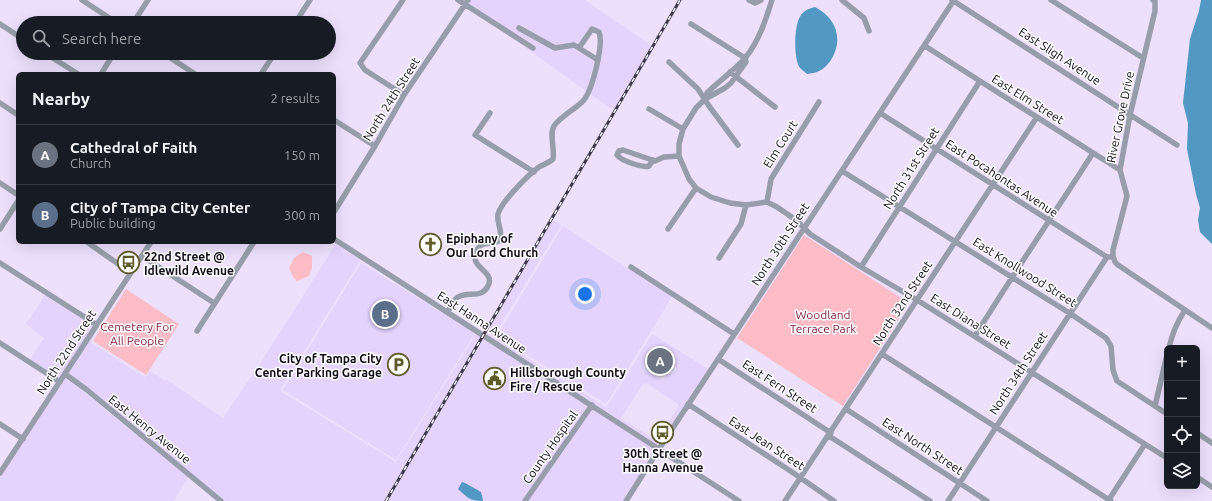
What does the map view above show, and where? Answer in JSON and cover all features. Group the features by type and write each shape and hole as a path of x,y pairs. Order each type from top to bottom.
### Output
{"street":[{"path":"82,0 106,16"},
{"path":"138,16 148,0"},
{"path":"300,16 310,0"},
{"path":"403,0 360,63 365,70 404,95"},
{"path":"458,0 466,2 533,48"},
{"path":"749,0 755,3 761,0"},
{"path":"767,202 746,205 730,203 711,197 696,188 689,179 679,156 679,144 683,128 707,93 745,58 759,35 772,0"},
{"path":"842,0 864,18 869,31"},
{"name":"North 30th Street","path":"626,501 804,227 925,46 953,0"},
{"name":"East Sligh Avenue","path":"953,0 1177,145"},
{"path":"1051,0 1143,58"},
{"name":"River Grove Drive","path":"1110,257 1127,196 1120,170 1130,115 1155,11 1154,1"},
{"name":"North 24th Street","path":"336,209 375,146 404,95 466,2"},
{"path":"0,24 16,34"},
{"path":"691,24 745,58"},
{"path":"519,28 555,48 574,45 598,60"},
{"path":"448,312 458,296 479,294 490,284 488,274 480,268 475,261 474,257 479,246 499,241 501,238 498,212 509,195 540,166 553,159 554,148 552,134 554,127 558,121 583,102 591,87 598,60 600,33 592,29 579,48"},
{"name":"East Elm Street","path":"925,46 1120,170"},
{"path":"705,98 725,88 731,83 746,62 745,58"},
{"path":"56,60 75,72"},
{"path":"101,72 109,60"},
{"path":"174,60 192,72"},
{"path":"263,72 271,60"},
{"path":"669,62 698,89 738,145"},
{"path":"730,72 775,108"},
{"name":"North 31st Street","path":"861,267 980,81"},
{"name":"Elm Court","path":"767,202 770,179 820,102"},
{"path":"0,103 16,114"},
{"path":"649,109 683,128"},
{"path":"490,113 475,135 534,172"},
{"name":"East Pocahontas Avenue","path":"880,113 1050,221 1110,257"},
{"name":"North 32nd Street","path":"786,501 1037,117"},
{"path":"336,121 375,146"},
{"path":"653,160 647,167 628,162 618,157 617,154 619,151 623,150 653,160 655,161 664,157 679,156"},
{"path":"975,336 1011,277 1050,221 1093,153"},
{"name":"East Knollwood Street","path":"842,171 899,208 955,241 1106,338 1111,346 1113,370 1117,381 1164,412"},
{"path":"0,183 16,194"},
{"path":"668,229 696,188"},
{"name":"East Diana Street","path":"767,202 796,220 810,234 861,267 975,336 1164,456"},
{"path":"0,229 16,204"},
{"path":"719,258 741,224 746,205"},
{"name":"East Hanna Avenue","path":"336,240 740,501"},
{"path":"89,244 131,273"},
{"name":"North 22nd Street","path":"0,473 150,244"},
{"path":"197,331 253,244"},
{"path":"142,256 214,303"},
{"path":"1110,257 1118,265 1212,328"},
{"name":"North 34th Street","path":"948,501 1070,314 1110,257"},
{"path":"0,263 97,324"},
{"path":"631,267 734,334"},
{"path":"1170,345 1176,325 1185,310"},
{"path":"0,343 60,382"},
{"path":"882,354 1109,501 1145,444"},
{"name":"East Fern Street","path":"718,359 930,501"},
{"path":"1155,406 1164,368"},
{"name":"East Henry Avenue","path":"65,374 87,390 221,501"},
{"name":"East Jean Street","path":"688,404 834,501"},
{"name":"County Hospital","path":"525,501 592,405"},
{"name":"East North Street","path":"846,409 988,501"},
{"path":"0,424 23,439"},
{"path":"1200,435 1212,442"},
{"path":"1200,479 1212,487"}],"shaded area":[{"path":"471,0 585,0 655,48 615,111 590,94 601,59 603,42 601,29 593,27 579,45 556,46 519,24 516,28 554,51 573,48 595,61 586,91 504,32 534,51 537,47 468,4"},
{"path":"552,219 561,225 495,334 495,337 606,407 652,334 708,369 658,445 487,334","holes":["656,347 669,355 672,354 676,356 674,365 676,367 676,371 671,374 666,373 666,377 663,381 643,366","646,383 679,405 659,438 655,440 621,418 643,384"]},
{"path":"563,226 672,297 606,404 497,336"},
{"path":"336,244 383,274 360,261 281,389 282,392 396,462 476,334 588,406 523,501 482,501 483,499 464,494 473,501 225,501 68,373 93,335 94,336 91,340 92,343 144,377 147,376 150,371 166,381 166,379 223,418 256,370"},
{"path":"361,263 475,333 396,460 283,390"},
{"path":"45,295 93,325 60,378 30,360 44,338 26,324"},
{"path":"65,378 188,477 174,501 0,501 0,477"},
{"path":"592,408 655,450 623,501 528,501"}],"green space":[{"name":"Woodland Terrace Park","path":"804,235 909,303 843,406 737,338"},
{"path":"303,252 312,256 312,268 309,276 297,281 293,277 289,268 294,258"},
{"name":"Cemetery For All People","path":"126,289 179,324 146,375 93,341"}],"water":[{"path":"1201,0 1212,0 1212,244 1200,232 1198,220 1200,208 1187,149 1188,123 1183,103 1190,39"},
{"path":"815,7 833,23 836,30 837,44 831,60 823,69 818,72 807,74 800,68 798,63 795,41 797,26 801,15"},
{"path":"462,482 481,492 483,500 474,500 466,496 458,489"}],"railway":[{"path":"386,501 680,0"}],"place":[{"name":"Epiphany of Our Lord Church","path":"431,245"},
{"name":"22nd Street @ Idlewild Avenue","path":"129,263"},
{"name":"City of Tampa City Center","path":"385,314"},
{"name":"Cathedral of Faith","path":"660,361"},
{"name":"City of Tampa City Center Parking Garage","path":"398,365"},
{"name":"Hillsborough County Fire / Rescue","path":"495,379"},
{"name":"30th Street @ Hanna Avenue","path":"663,432"}]}
